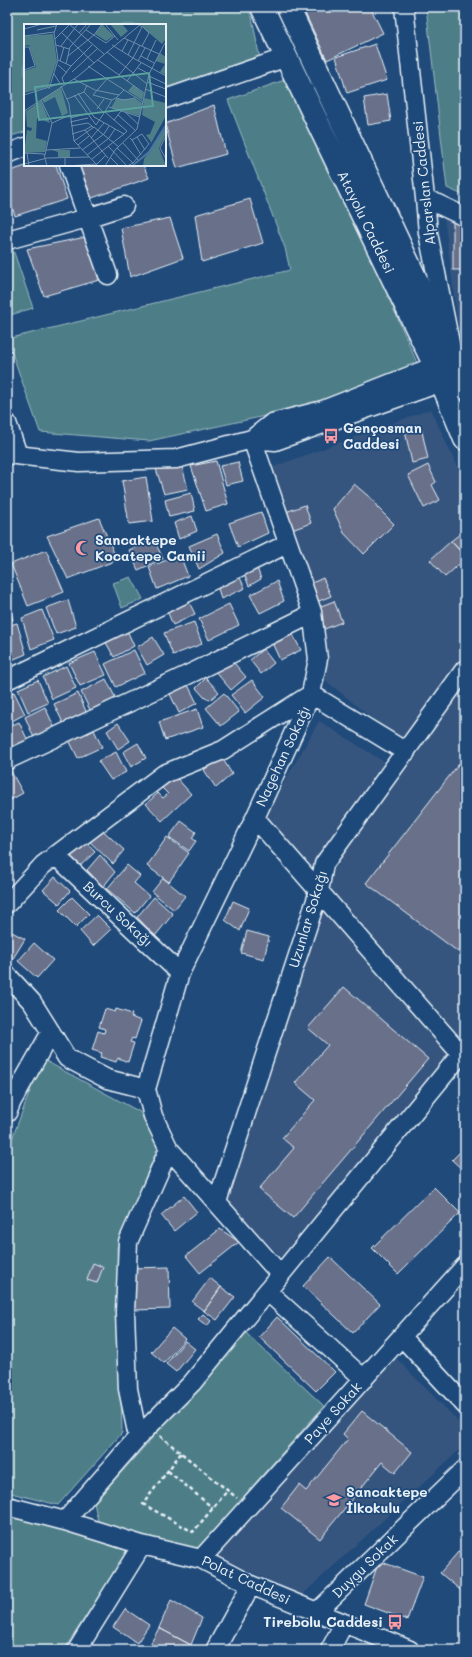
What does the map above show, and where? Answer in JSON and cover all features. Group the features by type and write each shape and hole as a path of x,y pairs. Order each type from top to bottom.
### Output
{"main road":[{"name":"Atayolu Caddesi","path":"262,7 455,370"},
{"name":"Atayolu Caddesi","path":"288,7 400,247 455,370 465,439"}],"street":[{"name":"Alparslan Caddesi","path":"404,7 428,233 455,370"},
{"path":"166,98 288,57"},
{"path":"7,154 24,147"},
{"path":"68,166 108,275"},
{"path":"425,198 465,217"},
{"path":"11,239 124,206"},
{"path":"400,247 420,245 428,233"},
{"path":"7,422 12,455 79,462 176,459 252,439 275,441 455,370"},
{"name":"Nagehan Sokağı","path":"146,1089 180,973 311,694 318,659 312,614 252,439"},
{"path":"7,680 287,544"},
{"path":"7,760 200,669 312,614"},
{"name":"Uzunlar Sokağı","path":"216,1202 319,891 324,864 465,669"},
{"path":"7,904 43,865 55,855 164,774 223,750 311,694 406,752"},
{"path":"66,1521 144,1432 192,1383 463,1051 254,818"},
{"name":"Burcu Sokağı","path":"55,855 180,973"},
{"path":"7,975 32,1002 67,1058 107,1079 146,1089 153,1116 169,1149 280,1274"},
{"path":"7,1113 51,1032"},
{"path":"144,1432 128,1389 125,1312 128,1242 169,1149"},
{"name":"Paye Sokak","path":"201,1559 465,1266"},
{"path":"267,1291 364,1379"},
{"path":"402,1337 465,1405"},
{"name":"Duygu Sokak","path":"317,1612 465,1469"},
{"name":"Polat Caddesi","path":"7,1506 66,1521 142,1545 201,1559 251,1584 410,1650"},
{"path":"77,1650 142,1545"},
{"path":"215,1650 251,1584"},
{"path":"330,1650 344,1623"}],"path":[{"path":"144,1432 181,1453 248,1507"},
{"path":"181,1453 143,1504 193,1532 228,1490"},
{"path":"168,1471 213,1508"}],"shaded area":[{"path":"444,217 465,228 465,347 461,349"},
{"path":"431,409 465,484 465,655 404,744 325,680 326,646 273,467"},
{"path":"465,682 465,1043 283,1259 227,1201 329,887 264,818 319,721 402,773"},
{"name":"Sancaktepe İlkokulu","path":"390,1352 465,1428 465,1445 302,1595 215,1556"}],"green space":[{"path":"8,7 247,7 252,17 260,60 166,89 166,24 24,24 24,132 7,137"},
{"path":"426,7 465,7 465,196 447,188"},
{"path":"293,77 421,372 288,411 149,441 40,432 7,339 290,270 285,248 228,100"},
{"path":"7,232 33,308 7,316"},
{"path":"131,577 143,599 122,608 113,583"},
{"path":"42,1059 140,1112 158,1147 117,1247 122,1433 58,1505 7,1492 7,1152"},
{"path":"246,1333 324,1406 200,1548 183,1550 98,1521 94,1503"},
{"path":"7,1515 76,1534 128,1551 64,1650 7,1650"}],"building":[{"path":"307,7 370,7 383,33 327,60 303,9"},
{"path":"375,44 387,80 347,93 336,57"},
{"path":"387,94 391,121 368,125 364,98"},
{"path":"214,105 226,154 177,168 166,124"},
{"path":"26,166 56,166 67,199 15,216 7,191 7,172"},
{"path":"79,166 143,166 149,178 92,198"},
{"path":"250,199 263,243 202,262 195,215"},
{"path":"170,218 183,258 130,277 121,228"},
{"path":"453,219 465,223 465,270 453,270"},
{"path":"86,237 99,280 44,296 27,249"},
{"path":"421,427 428,459 412,463 405,431"},
{"path":"216,461 228,504 206,511 191,466"},
{"path":"238,462 243,481 226,485 220,466"},
{"path":"428,465 436,482 432,485 440,500 424,508 408,475"},
{"path":"182,466 188,489 164,494 156,469"},
{"path":"146,477 153,521 129,524 122,481"},
{"path":"354,484 374,501 377,507 394,524 364,554 344,533 333,509"},
{"path":"191,493 195,511 169,517 165,500"},
{"path":"305,505 311,523 289,531 283,513"},
{"path":"261,512 268,533 238,547 229,523"},
{"path":"192,516 197,531 179,539 174,523"},
{"name":"Sancaktepe Kocatepe Camii","path":"99,518 117,560 68,579 47,536"},
{"path":"465,530 465,556 451,541"},
{"path":"217,534 225,553 199,569 189,546"},
{"path":"154,539 163,559 138,570 129,550"},
{"path":"451,541 465,556 465,559 445,577 430,560"},
{"path":"46,550 64,592 28,606 11,564"},
{"path":"180,555 188,576 157,589 149,567"},
{"path":"256,565 261,579 249,586 243,571"},
{"path":"237,572 245,588 221,599 216,581"},
{"path":"323,578 331,596 314,603 306,586"},
{"path":"277,581 284,601 260,613 250,595"},
{"path":"186,596 195,614 173,625 165,606"},
{"path":"68,600 76,627 56,634 46,608"},
{"path":"334,601 342,622 322,630 314,609"},
{"path":"7,604 9,604 13,620 7,622"},
{"path":"229,604 239,625 209,640 199,619"},
{"path":"42,610 54,640 31,649 22,618"},
{"path":"194,622 202,644 173,655 164,633"},
{"path":"17,623 26,654 7,662 7,626"},
{"path":"126,628 134,646 114,657 103,637"},
{"path":"292,633 301,650 280,660 272,643"},
{"path":"153,637 164,655 147,665 137,647"},
{"path":"263,649 274,663 261,674 250,660"},
{"path":"134,650 145,673 116,687 105,664"},
{"path":"95,652 106,675 80,686 69,663"},
{"path":"229,657 246,677 231,690 214,670"},
{"path":"66,666 76,688 52,699 43,677"},
{"path":"206,678 219,692 210,700 205,698 196,688"},
{"path":"106,679 117,701 92,714 81,692"},
{"path":"38,680 48,703 28,712 18,689"},
{"path":"252,680 265,697 245,713 231,695"},
{"path":"186,681 197,703 179,713 168,690"},
{"path":"14,692 25,714 12,721 7,712 7,695"},
{"path":"78,693 88,716 65,727 54,704"},
{"path":"224,693 239,712 221,726 206,708"},
{"path":"45,707 56,731 35,740 25,717"},
{"path":"197,709 203,727 165,740 159,722"},
{"path":"7,716 11,723 7,725"},
{"path":"19,722 29,743 12,752 7,742 7,728"},
{"path":"118,723 130,741 118,749 107,731"},
{"path":"83,727 87,734 94,730 102,747 78,758 69,740"},
{"path":"138,743 146,758 131,767 123,752"},
{"path":"116,752 126,772 111,780 98,761"},
{"path":"221,756 232,774 216,788 204,770"},
{"path":"465,756 465,957 366,883"},
{"path":"9,768 23,793 7,802 7,770"},
{"path":"175,776 191,794 162,821 146,804 158,793 163,798 168,794 162,788"},
{"path":"181,821 196,832 192,838 196,841 189,851 169,837"},
{"path":"98,826 124,850 113,864 85,837"},
{"path":"167,837 189,853 169,882 147,866"},
{"path":"82,838 95,852 79,867 66,853"},
{"path":"100,855 115,872 103,887 87,870"},
{"path":"127,865 140,876 134,883 149,896 135,913 107,889"},
{"path":"55,877 70,891 59,904 43,890"},
{"path":"163,878 185,896 174,910 152,892"},
{"path":"72,897 89,914 76,927 59,910"},
{"path":"154,897 173,914 155,936 137,917"},
{"path":"233,901 249,908 240,931 225,920"},
{"path":"97,915 111,929 93,946 80,931"},
{"path":"10,931 25,939 12,960 7,957 7,936"},
{"path":"247,931 269,937 264,959 241,953"},
{"path":"34,943 53,960 37,978 18,961"},
{"path":"344,987 428,1059 293,1218 259,1189 294,1148 282,1138 315,1100 295,1083 328,1045 308,1028"},
{"path":"105,1009 115,1012 116,1009 132,1014 131,1017 141,1021 135,1039 132,1038 130,1042 134,1043 128,1062 118,1058 116,1062 100,1057 102,1053 92,1050 98,1031 104,1033 105,1029 99,1027"},
{"path":"465,1147 465,1172 452,1160"},
{"path":"434,1187 460,1213 398,1274 372,1248"},
{"path":"184,1196 197,1212 174,1231 161,1215"},
{"path":"220,1229 239,1242 200,1273 186,1256"},
{"path":"330,1257 380,1304 353,1333 303,1286"},
{"path":"93,1263 103,1267 97,1283 87,1280"},
{"path":"169,1267 170,1309 133,1310 132,1268"},
{"path":"210,1278 221,1287 204,1311 192,1302"},
{"path":"221,1287 235,1297 217,1320 204,1311"},
{"path":"203,1314 211,1321 207,1326 198,1319"},
{"path":"277,1317 335,1372 316,1391 259,1337"},
{"path":"172,1328 185,1339 164,1363 151,1352"},
{"path":"185,1341 195,1349 176,1372 166,1364"},
{"path":"362,1411 412,1452 395,1473 382,1462 320,1539 281,1508 299,1485 306,1491 348,1439 343,1434"},
{"path":"465,1544 465,1594 440,1573"},
{"path":"379,1561 423,1577 407,1620 364,1604"},
{"path":"171,1600 202,1618 191,1645 159,1628"},
{"path":"125,1609 149,1625 137,1643 113,1627"},
{"path":"159,1628 191,1645 189,1650 147,1650"}],"place":[{"name":"Gençosman Caddesi","path":"331,436"},
{"name":"Sancaktepe Kocatepe Camii","path":"83,548"},
{"name":"Sancaktepe İlkokulu","path":"334,1500"},
{"name":"Tirebolu Caddesi","path":"395,1622"}]}
